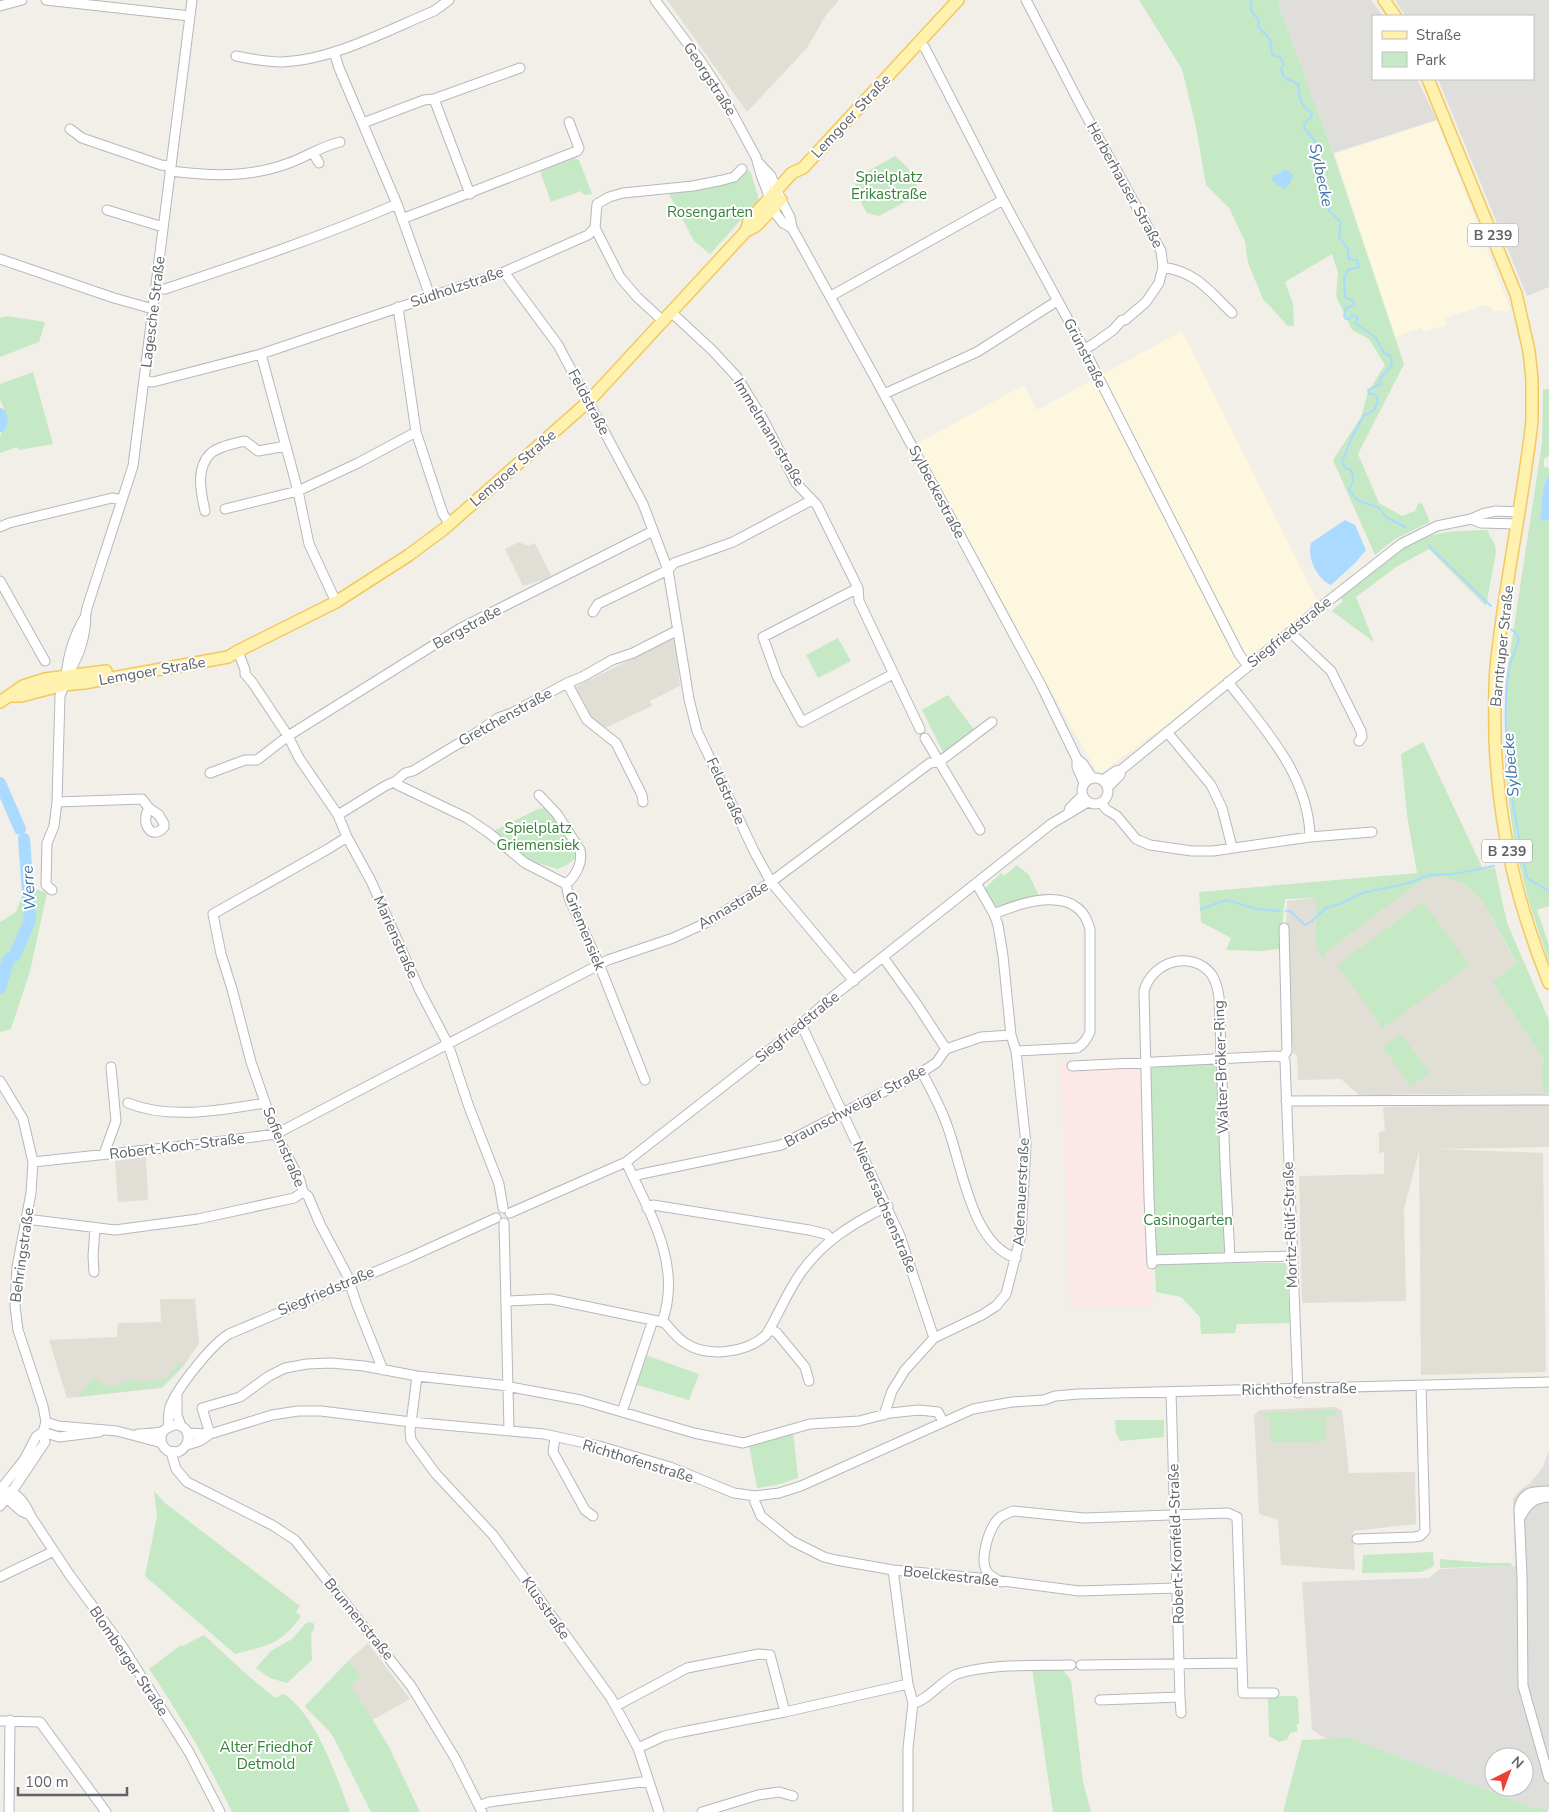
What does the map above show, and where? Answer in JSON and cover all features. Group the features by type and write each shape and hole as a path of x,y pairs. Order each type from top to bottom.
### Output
{"main road":[{"name":"Lemgoer Straße","path":"0,702 23,686 45,679 65,681 223,651 238,650 336,602 409,555 450,524 589,402 746,231 756,226 792,173 802,168 958,0"},
{"path":"1384,0 1394,15"},
{"name":"B 239","path":"1428,80 1516,294 1527,335 1532,379 1532,421 1519,512"},
{"name":"Barntruper Straße","path":"1519,512 1496,669 1494,714 1497,774 1506,845 1513,875 1530,933 1549,983"}],"street":[{"path":"0,6 22,0"},
{"path":"46,0 190,16"},
{"name":"Lagesche Straße","path":"52,890 46,885 46,842 54,826 57,802 60,699 65,681 67,660 79,626 85,617 133,466 192,0"},
{"path":"236,56 281,62 334,52 434,11 448,0"},
{"name":"Georgstraße","path":"654,0 674,24 714,81 759,163 761,175 775,199"},
{"name":"Herberhauser Straße","path":"1026,0 1082,108 1159,244 1162,255 1163,267 1158,284 1146,302 1125,320 1122,320 1113,330 1084,349"},
{"name":"Grünstraße","path":"919,42 925,48 1003,200 1084,349 1239,654 1248,666"},
{"path":"334,52 339,68 397,204 430,296"},
{"path":"364,123 424,100 434,99 520,68"},
{"path":"434,99 470,194"},
{"path":"402,218 470,194 577,152 579,148 569,122"},
{"path":"70,129 82,138 170,168 224,176 246,174 288,163 333,143 340,142"},
{"path":"313,153 319,163"},
{"path":"663,321 637,297 620,277 596,228 597,204 609,197 622,193 714,182 734,177 742,169"},
{"name":"Sylbeckestraße","path":"775,199 784,223 792,228 831,296 1041,685 1077,759 1077,767 1088,780"},
{"path":"831,296 1003,200"},
{"path":"156,289 165,290 280,251 339,229 397,204"},
{"path":"107,210 163,227"},
{"name":"Südholzstraße","path":"144,381 154,382 261,354 504,272 588,235 596,228"},
{"path":"0,259 153,309"},
{"path":"1163,267 1176,270 1194,278 1232,314"},
{"name":"Feldstraße","path":"504,272 558,345 643,504 668,570 689,698 697,731 770,882 854,981"},
{"path":"884,394 970,356 1057,300"},
{"path":"398,307 416,432 443,514 450,524"},
{"name":"Immelmannstraße","path":"672,312 737,377 763,419 796,483 817,505 858,588 858,601 920,729"},
{"path":"261,354 298,490 309,544 336,602"},
{"path":"225,509 298,490 358,464 416,432"},
{"path":"205,511 200,485 203,466 211,453 228,445 245,441 258,451 286,446"},
{"path":"0,527 9,523 112,498 122,500"},
{"path":"593,612 598,604 668,570 674,563 733,542 812,500"},
{"name":"Siegfriedstraße","path":"1106,783 1120,775 1121,770 1167,732 1401,544 1437,526 1471,519 1496,511 1519,512"},
{"name":"Siegfriedstraße","path":"1471,519 1481,523 1518,524"},
{"name":"Bergstraße","path":"288,736 461,628 653,531"},
{"path":"0,581 45,661"},
{"path":"858,588 763,637 777,676 802,722 893,674"},
{"name":"Gretchenstraße","path":"338,815 384,786 396,781 405,773 413,771 464,741 498,718 512,714 612,660 633,653 678,630"},
{"path":"1290,632 1331,672 1361,730 1362,737 1360,741"},
{"name":"Marienstraße","path":"238,650 245,674 288,736 299,758 338,815 347,837 371,881 419,989 448,1044 507,1210"},
{"path":"1228,682 1266,730 1295,774 1306,804 1310,837"},
{"path":"567,683 587,720 616,744 642,795 643,802"},
{"name":"Annastraße","path":"448,1044 599,964 673,938 708,922 770,882 930,763 939,762 992,722"},
{"path":"1167,732 1211,785 1222,808 1232,848"},
{"path":"210,773 245,760 257,760 288,736"},
{"path":"925,738 980,830"},
{"path":"1104,800 1092,804 1086,799 1082,787 1088,780 1106,783 1104,800 1107,810 1115,815 1136,839 1150,845 1192,851 1212,852 1310,837 1372,832"},
{"name":"Griemensiek","path":"396,781 398,785 467,818 489,833 525,863 566,884 569,898 599,964 645,1080"},
{"path":"539,795 557,814 580,850 581,856 575,877 566,884"},
{"path":"57,802 134,798 142,799 149,808"},
{"name":"Siegfriedstraße","path":"507,1210 626,1162 1051,824 1074,812 1086,799"},
{"name":"Sofienstraße","path":"347,837 213,914 221,954 234,993 251,1062 276,1134 300,1180 303,1192 308,1196 320,1224 348,1275 348,1282 383,1370"},
{"name":"Adenauerstraße","path":"884,1415 892,1391 905,1370 934,1338 996,1306 1006,1294 1021,1235 1026,1144 1016,1051 1011,1035 1003,956 994,914 976,883"},
{"path":"994,914 1014,906 1052,899 1076,906 1085,916 1090,929 1090,1032 1087,1039 1080,1046 1072,1049 1016,1051"},
{"name":"Moritz-Rülf-Straße","path":"1284,928 1287,1051 1283,1057 1285,1060 1298,1392"},
{"path":"883,957 946,1049"},
{"name":"Walter-Bröker-Ring","path":"1178,960 1190,962 1201,965 1215,980 1219,997 1222,1059 1230,1258 1152,1262 1143,1003 1146,986 1153,973 1161,967 1178,960"},
{"name":"Niedersachsenstraße","path":"801,1024 888,1206 910,1263 934,1338"},
{"name":"Braunschweiger Straße","path":"633,1177 781,1145 922,1072 936,1063 946,1049 981,1037 1011,1035"},
{"name":"Robert-Koch-Straße","path":"33,1162 276,1134 408,1063 448,1044"},
{"path":"1072,1066 1283,1057"},
{"path":"104,1154 116,1121 111,1067"},
{"path":"922,1072 946,1121 974,1212 994,1244 1010,1256 1016,1258"},
{"name":"Behringstraße","path":"0,1080 22,1119 33,1162 26,1219 17,1267 14,1306 18,1330 39,1392 46,1422 43,1432 45,1442 6,1499"},
{"path":"1286,1101 1549,1100"},
{"path":"128,1103 138,1107 164,1111 223,1110 265,1103"},
{"path":"622,1412 667,1300 669,1277 662,1241 626,1162"},
{"path":"26,1219 115,1230 180,1222 294,1198 303,1192"},
{"path":"647,1208 653,1205 809,1230 826,1234 831,1239"},
{"path":"506,1301 551,1299 657,1321 666,1324 686,1344 695,1348 728,1352 752,1345 760,1340 770,1329 800,1274 831,1239 852,1225 888,1206"},
{"path":"507,1210 510,1219 500,1220 506,1301 509,1430"},
{"name":"Siegfriedstraße","path":"166,1429 170,1408 178,1394 209,1350 223,1337 272,1314 500,1220"},
{"path":"94,1272 95,1228"},
{"path":"1230,1258 1292,1256"},
{"path":"770,1329 777,1333 805,1367 809,1381"},
{"path":"210,1434 202,1408 240,1397 268,1376 285,1368 307,1364 331,1363 417,1376 500,1385 508,1388 582,1400 694,1433 743,1443 810,1424 859,1421 918,1410 938,1412 943,1422"},
{"name":"Klusstraße","path":"417,1376 411,1422 411,1440 436,1474 494,1535 616,1706 638,1748 659,1812"},
{"name":"Richthofenstraße","path":"185,1448 210,1434 257,1418 298,1411 329,1412 411,1422 509,1430 555,1437 599,1446 670,1467 734,1493 755,1496 786,1491 801,1486 879,1453 976,1408 1012,1402 1069,1394 1171,1395 1298,1392 1549,1382"},
{"path":"1357,1539 1414,1537 1420,1536 1425,1531 1422,1388"},
{"name":"Richthofenstraße","path":"1422,1388 1549,1388"},
{"path":"178,1394 178,1415 189,1441 180,1462 183,1477"},
{"name":"Robert-Kronfeld-Straße","path":"1171,1395 1181,1713"},
{"path":"46,1422 58,1426 106,1429 135,1434 162,1443"},
{"path":"135,1434 166,1429 177,1425 184,1430"},
{"path":"6,1499 0,1489 24,1460 36,1437 43,1432 58,1436 97,1433 106,1429"},
{"path":"166,1429 161,1436 165,1449 171,1452 185,1448"},
{"name":"Richthofenstraße","path":"184,1430 210,1434"},
{"path":"555,1437 553,1452 584,1510 594,1516"},
{"name":"Brunnenstraße","path":"171,1452 174,1464 189,1483 272,1525 294,1540 411,1686 455,1758 480,1809"},
{"path":"1549,1491 1536,1491 1527,1494 1520,1502 1523,1686 1549,1778"},
{"name":"Boelckestraße","path":"755,1496 755,1502 761,1516 792,1541 824,1557 893,1570 1079,1591 1176,1588"},
{"path":"1520,1516 1532,1500 1549,1497"},
{"name":"Blomberger Straße","path":"6,1499 26,1505 54,1551 122,1646 189,1752 220,1812"},
{"path":"1001,1582 988,1573 984,1566 984,1556 993,1526 1005,1514 1013,1512 1084,1518 1228,1513 1237,1517 1243,1693 1274,1693"},
{"path":"0,1577 54,1551"},
{"path":"893,1570 908,1684 913,1704 908,1748 908,1812"},
{"path":"616,1706 687,1668 758,1654 770,1655 785,1712"},
{"path":"913,1704 918,1703 938,1686 956,1675 983,1669 1076,1665 1242,1663"},
{"path":"638,1748 664,1736 785,1712 908,1684"},
{"path":"1100,1700 1180,1697"},
{"path":"9,1812 5,1720 40,1722 106,1812"},
{"path":"480,1809 489,1802 649,1781"},
{"path":"702,1812 765,1794 779,1792 793,1796"}],"shaded area":[{"path":"667,0 839,0 826,15 807,48 747,112"},
{"path":"1277,0 1371,0 1382,15 1372,15 1372,80 1417,80 1437,120 1333,153"},
{"path":"1395,0 1549,0 1549,287 1527,296 1438,80 1534,80 1534,15 1404,15"},
{"path":"1437,120 1510,309 1505,312 1502,310 1494,312 1492,307 1485,305 1445,318 1447,325 1424,332 1421,328 1395,337 1335,154"},
{"path":"1182,331 1318,602 1166,725 1101,773 1096,770 1045,681 915,445 1024,385 1037,410"},
{"path":"519,542 528,546 535,543 552,577 523,586 505,549"},
{"path":"672,639 675,641 680,686 650,701 652,706 603,729 593,722 575,691 575,687"},
{"path":"1443,877 1463,883 1483,902 1517,965 1492,982 1544,1060 1541,1063 1543,1094 1360,1096 1341,1079 1298,1080 1297,1055 1293,1053 1293,1042 1291,1042 1286,928 1287,901 1315,898 1316,947 1323,961 1326,952 1423,880"},
{"path":"1061,1061 1068,1061 1068,1068 1139,1065 1141,1067 1153,1305 1071,1308"},
{"path":"1549,1104 1549,1147 1435,1149 1543,1153 1546,1372 1421,1375 1419,1151 1404,1209 1406,1301 1302,1303 1299,1176 1384,1174 1384,1152 1379,1153 1379,1132 1385,1131 1383,1107"},
{"path":"146,1157 148,1200 118,1202 115,1161"},
{"path":"160,1299 195,1299 199,1343 183,1367 162,1388 67,1398 49,1340 117,1337 118,1323 161,1322"},
{"path":"1335,1407 1342,1410 1349,1473 1415,1472 1416,1524 1353,1531 1355,1570 1281,1565 1278,1520 1259,1514 1254,1415 1259,1410"},
{"path":"1549,1450 1549,1809 1531,1807 1505,1797 1534,1797 1534,1747 1484,1747 1484,1789 1349,1738 1328,1740 1312,1730 1302,1582 1429,1578 1440,1569 1515,1566 1513,1499 1519,1491 1529,1484 1543,1467"},
{"path":"368,1643 410,1699 372,1720 351,1687 352,1682 361,1677 349,1660"}],"green space":[{"path":"1139,0 1277,0 1333,153 1404,364 1358,454 1379,503 1402,516 1415,511 1418,504 1422,503 1430,522 1395,539 1375,555 1333,460 1361,417 1368,392 1385,365 1369,339 1352,330 1336,296 1338,273 1332,254 1285,282 1293,304 1294,326 1288,326 1263,299 1248,263 1245,241 1229,208 1206,185 1196,127 1182,69"},
{"name":"Spielplatz Erikastraße","path":"895,156 908,168 917,185 914,197 879,216 867,213 857,192 856,178"},
{"path":"574,158 579,160 592,194 584,195 581,191 551,202 540,171"},
{"name":"Rosengarten","path":"750,170 759,200 710,254 694,241 668,192 725,182"},
{"path":"7,316 45,322 39,342 0,357 0,318"},
{"path":"33,372 53,444 19,450 17,447 0,453 0,437 5,422 4,408 0,400 0,384"},
{"path":"1549,389 1549,456 1544,459 1544,467 1549,468 1549,476 1544,484 1540,521 1549,520 1549,906 1537,910 1549,945 1549,963 1529,902 1515,847 1505,771 1505,686 1542,443 1543,390"},
{"path":"1487,530 1495,545 1496,552 1486,606 1429,549 1396,567 1356,597 1374,642 1332,611 1343,601 1340,598 1384,562 1408,546 1440,533"},
{"path":"838,638 851,661 818,678 806,655"},
{"path":"948,695 975,731 944,754 922,710"},
{"path":"1423,742 1483,869 1495,868 1507,923 1549,1020 1549,1093 1543,1094 1541,1063 1544,1060 1492,982 1517,964 1483,902 1463,883 1443,877 1423,880 1326,952 1323,961 1316,947 1315,898 1285,899 1280,949 1261,951 1226,950 1231,938 1201,922 1199,892 1417,873 1407,815 1401,754"},
{"name":"Spielplatz Griemensiek","path":"545,808 559,822 577,857 567,865 557,869 531,861 492,832 538,809"},
{"path":"1017,865 1029,875 1040,898 1001,907 995,906 985,888 1001,873 1004,876"},
{"path":"26,886 47,893 30,971 11,1029 0,1032 0,922 16,912"},
{"path":"1423,902 1470,965 1383,1028 1337,965"},
{"path":"1401,1034 1430,1073 1411,1087 1383,1047"},
{"name":"Casinogarten","path":"1218,1063 1225,1250 1222,1254 1154,1258 1149,1071 1155,1066"},
{"path":"1286,1263 1290,1323 1237,1324 1235,1333 1201,1334 1200,1317 1181,1297 1156,1292 1155,1268 1157,1264"},
{"path":"645,1355 699,1374 689,1400 634,1384"},
{"path":"180,1361 182,1367 162,1387 78,1397 93,1378 110,1387 134,1379 141,1382 166,1378"},
{"path":"1336,1410 1336,1416 1261,1417 1261,1413"},
{"path":"1326,1417 1326,1441 1271,1442 1270,1418"},
{"path":"1115,1420 1164,1420 1164,1437 1120,1441 1116,1433"},
{"path":"793,1430 798,1478 777,1485 757,1488 749,1445"},
{"path":"154,1491 165,1503 300,1606 296,1612 301,1616 287,1633 265,1646 235,1654 145,1576 157,1516"},
{"path":"1433,1552 1434,1566 1421,1572 1362,1573 1363,1555"},
{"path":"1440,1559 1511,1563 1512,1566 1440,1568"},
{"path":"311,1622 314,1624 311,1634 312,1660 287,1683 270,1678 256,1668 271,1651 292,1639 306,1623"},
{"name":"Alter Friedhof Detmold","path":"204,1635 275,1698 284,1694 296,1704 316,1732 324,1748 350,1812 232,1812 193,1739 149,1669 181,1645 183,1646"},
{"path":"349,1660 361,1677 353,1682 352,1687 388,1745 420,1812 371,1812 335,1740 330,1732 305,1706"},
{"path":"1032,1668 1061,1668 1071,1680 1083,1782 1091,1812 1053,1812"},
{"path":"1268,1696 1295,1696 1298,1699 1299,1724 1296,1725 1298,1731 1290,1733 1287,1740 1279,1742 1269,1736"},
{"path":"1349,1738 1484,1789 1484,1797 1505,1797 1531,1807 1548,1809 1547,1812 1283,1812 1302,1740"}],"water":[{"path":"1283,170 1287,170 1293,175 1291,182 1284,189 1273,182 1272,178"},
{"path":"1549,476 1549,520 1540,521 1544,484"},
{"path":"1345,520 1355,525 1366,550 1331,585 1321,578 1314,567 1310,555 1311,543"}],"waterway":[{"name":"Sylbecke","path":"1250,0 1252,3 1251,11 1259,20 1258,27 1270,39 1272,54 1280,57 1284,64 1281,69 1284,77 1298,84 1301,101 1312,113 1311,117 1304,123 1305,129 1320,147 1317,159 1324,176 1323,189 1330,199 1329,211 1341,222 1339,237 1348,249 1349,259 1357,260 1359,267 1348,270 1344,279 1345,297 1353,301 1354,305 1346,308 1344,316 1346,319 1349,319 1352,315 1356,316 1358,319 1355,323 1376,338 1384,353 1390,356 1392,360 1391,366 1380,379 1381,384 1368,390 1369,394 1374,394 1377,397 1376,407 1370,413 1364,415 1352,437 1342,462 1346,469 1350,469 1353,475 1353,482 1349,490 1357,500 1379,508 1386,517 1405,527"},
{"name":"Werre","path":"0,414 2,421 0,426"},
{"name":"Sylbecke","path":"1429,546 1491,606"},
{"name":"Sylbecke","path":"1511,629 1519,639 1509,668 1506,695 1509,774 1527,878 1549,891"},
{"name":"Werre","path":"0,783 20,829"},
{"name":"Werre","path":"0,988 8,960 15,955 30,920 24,839"},
{"path":"1286,911 1290,911 1305,925 1326,908 1340,904 1362,893 1409,883 1429,875 1454,874 1494,866"},
{"path":"1201,909 1226,900 1257,909 1280,911"}]}
